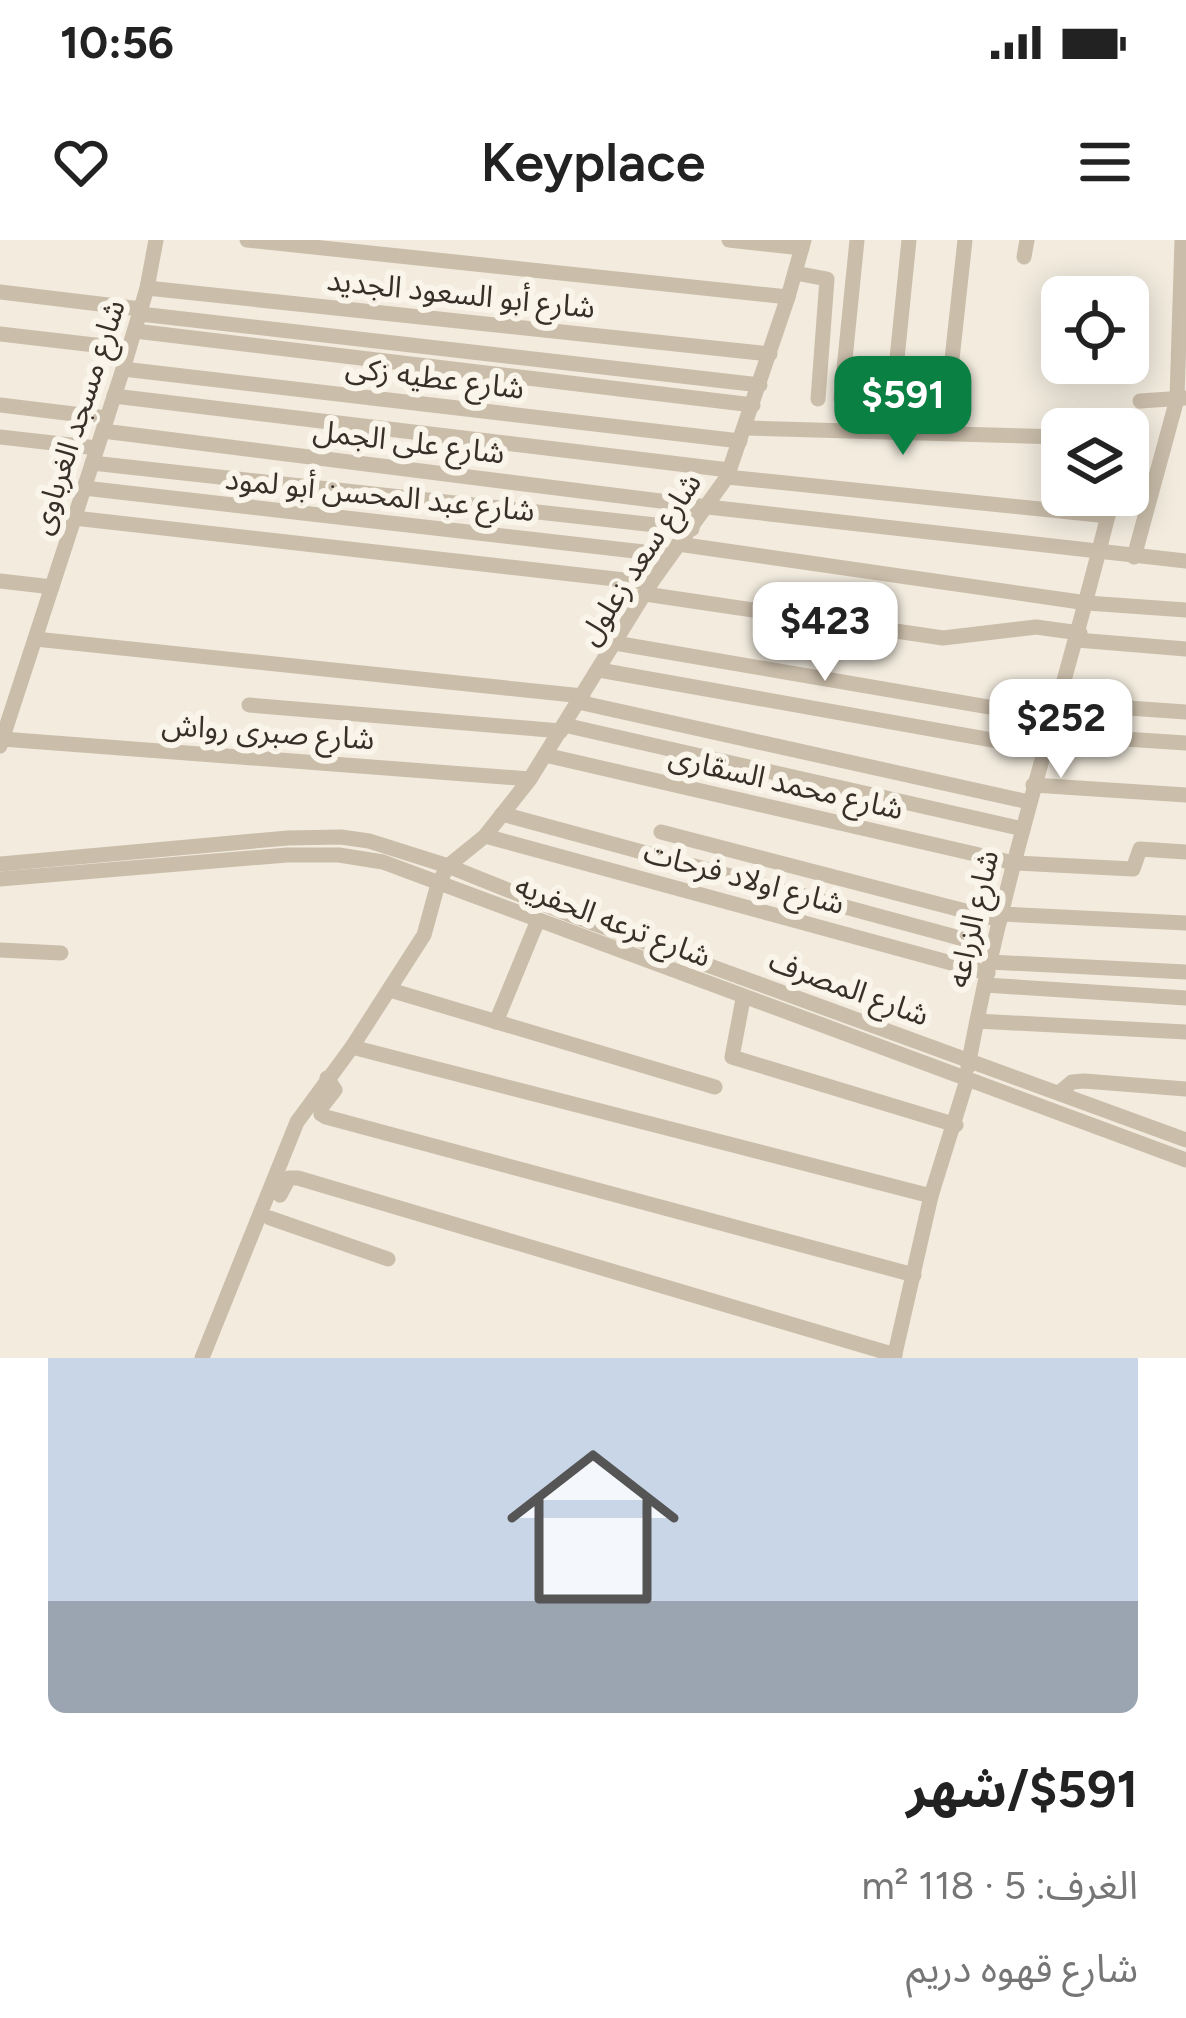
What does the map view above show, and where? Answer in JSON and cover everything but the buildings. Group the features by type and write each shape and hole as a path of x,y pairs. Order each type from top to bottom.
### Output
{"street":[{"name":"شارع مسجد الغرباوى","path":"1,743 115,396 148,288 156,240"},
{"path":"247,240 788,297"},
{"path":"729,240 803,244"},
{"path":"841,399 857,240"},
{"path":"893,398 909,240"},
{"path":"948,396 964,240"},
{"path":"1134,557 1181,398 1182,240"},
{"name":"شارع سعد زعلول","path":"448,866 485,836 530,778 648,589 728,473 803,244"},
{"path":"795,273 827,280 818,400"},
{"name":"شارع أبو السعود الجديد","path":"148,288 770,355"},
{"path":"0,292 760,385"},
{"path":"134,332 753,405"},
{"path":"0,334 129,349"},
{"name":"شارع عطيه زكى","path":"123,369 743,434 1041,436"},
{"path":"115,396 1041,508"},
{"path":"1140,401 1181,398"},
{"path":"0,405 100,440"},
{"path":"0,437 100,440 692,529"},
{"name":"شارع على الجمل","path":"100,440 1186,561"},
{"name":"شارع عبد المحسن أبو لمود","path":"84,488 674,549 1088,603 1186,610"},
{"name":"شارع الزراعه","path":"894,1357 931,1196 956,1125 1031,793 1088,603 1108,516"},
{"path":"74,518 648,589 943,638 1036,627 1078,637 1186,649"},
{"path":"0,581 52,587"},
{"path":"35,639 581,699 1031,793 1186,795"},
{"path":"616,643 1050,726 1186,712"},
{"path":"599,670 1186,743"},
{"path":"249,705 563,728 1023,829"},
{"name":"شارع صبرى رواش","path":"1,743 530,778"},
{"name":"شارع محمد السقارى","path":"545,755 1014,863 1133,869 1140,849 1186,852"},
{"path":"502,814 989,967 1186,998"},
{"path":"661,832 1001,917 1186,923"},
{"name":"شارع المصرف","path":"0,864 318,836 369,841 448,866 1186,1140"},
{"name":"شارع اولاد فرحات","path":"485,836 989,967"},
{"name":"شارع ترعه الحفريه","path":"0,879 310,854 383,862 1186,1160"},
{"path":"265,1216 297,1122 352,1048 424,935 448,866"},
{"path":"496,1022 538,920"},
{"path":"0,950 61,953"},
{"path":"989,967 1186,972"},
{"path":"389,990 715,1087"},
{"path":"743,999 732,1057 956,1125"},
{"path":"977,1021 1186,1032"},
{"path":"352,1048 931,1196"},
{"path":"327,1078 334,1090 321,1108 326,1117 914,1275"},
{"path":"1059,1093 1072,1082 1084,1081 1186,1089"},
{"path":"202,1358 221,1303 265,1216 286,1181 298,1178 894,1357"},
{"path":"265,1216 388,1259"}]}
